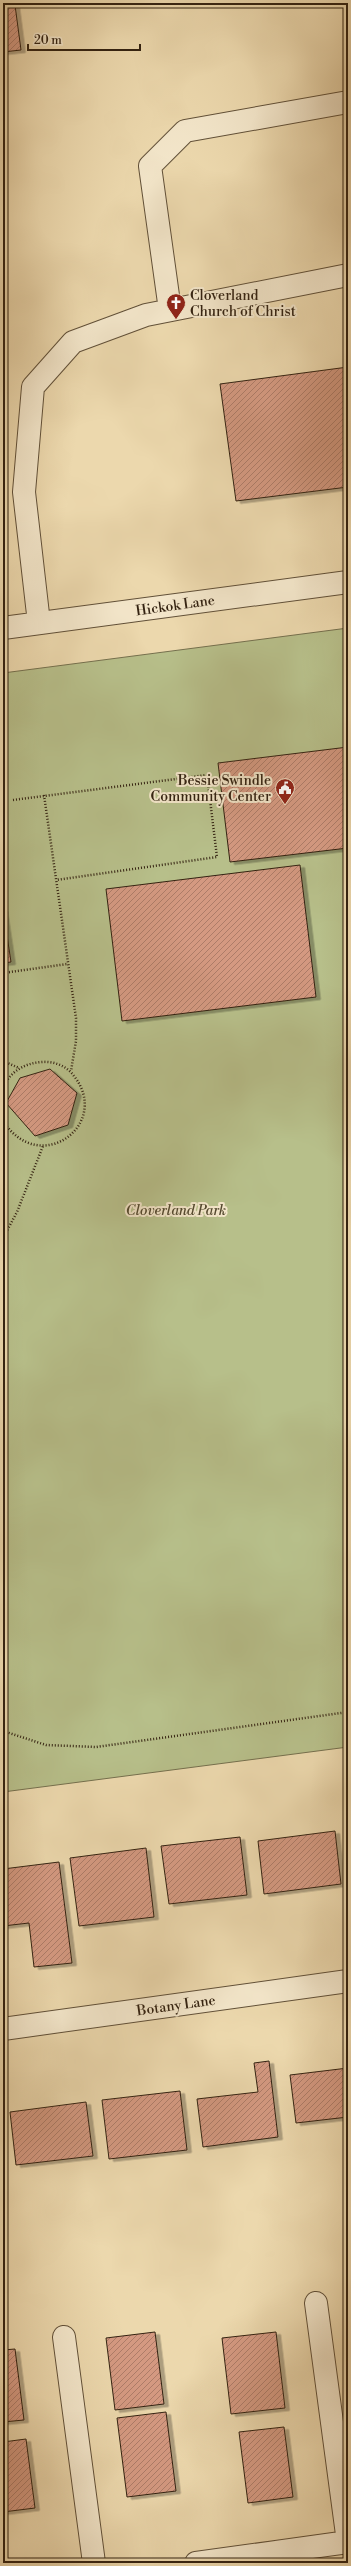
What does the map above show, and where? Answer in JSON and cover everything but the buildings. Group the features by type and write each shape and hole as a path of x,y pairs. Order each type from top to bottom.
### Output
{"street":[{"path":"170,310 150,166 185,131 348,102"},
{"path":"39,623 24,492 33,387 73,342 146,315 348,275"},
{"name":"Hickok Lane","path":"3,628 348,582"},
{"name":"Botany Lane","path":"3,2030 348,1981"},
{"path":"196,2563 348,2542 316,2303"},
{"path":"64,2337 94,2563"}],"path":[{"path":"13,800 207,775 216,857 56,880"},
{"path":"44,795 67,964 76,1018 76,1041 71,1071"},
{"path":"3,973 67,964"},
{"path":"3,1061 19,1068"},
{"path":"3,1086 19,1068 32,1062 45,1061 59,1064 71,1071 80,1083 85,1096 84,1112 79,1125 70,1136 57,1144 43,1146 30,1144 19,1139 3,1121"},
{"path":"3,1238 17,1212 43,1146"},
{"path":"3,1730 46,1745 96,1747 348,1712"},
{"path":"3,1734 8,1733"}],"green space":[{"name":"Cloverland Park","path":"348,628 348,1747 3,1792 3,673"}],"place":[{"name":"Cloverland Church of Christ","path":"176,320"},
{"name":"Bessie Swindle Community Center","path":"285,805"}]}
